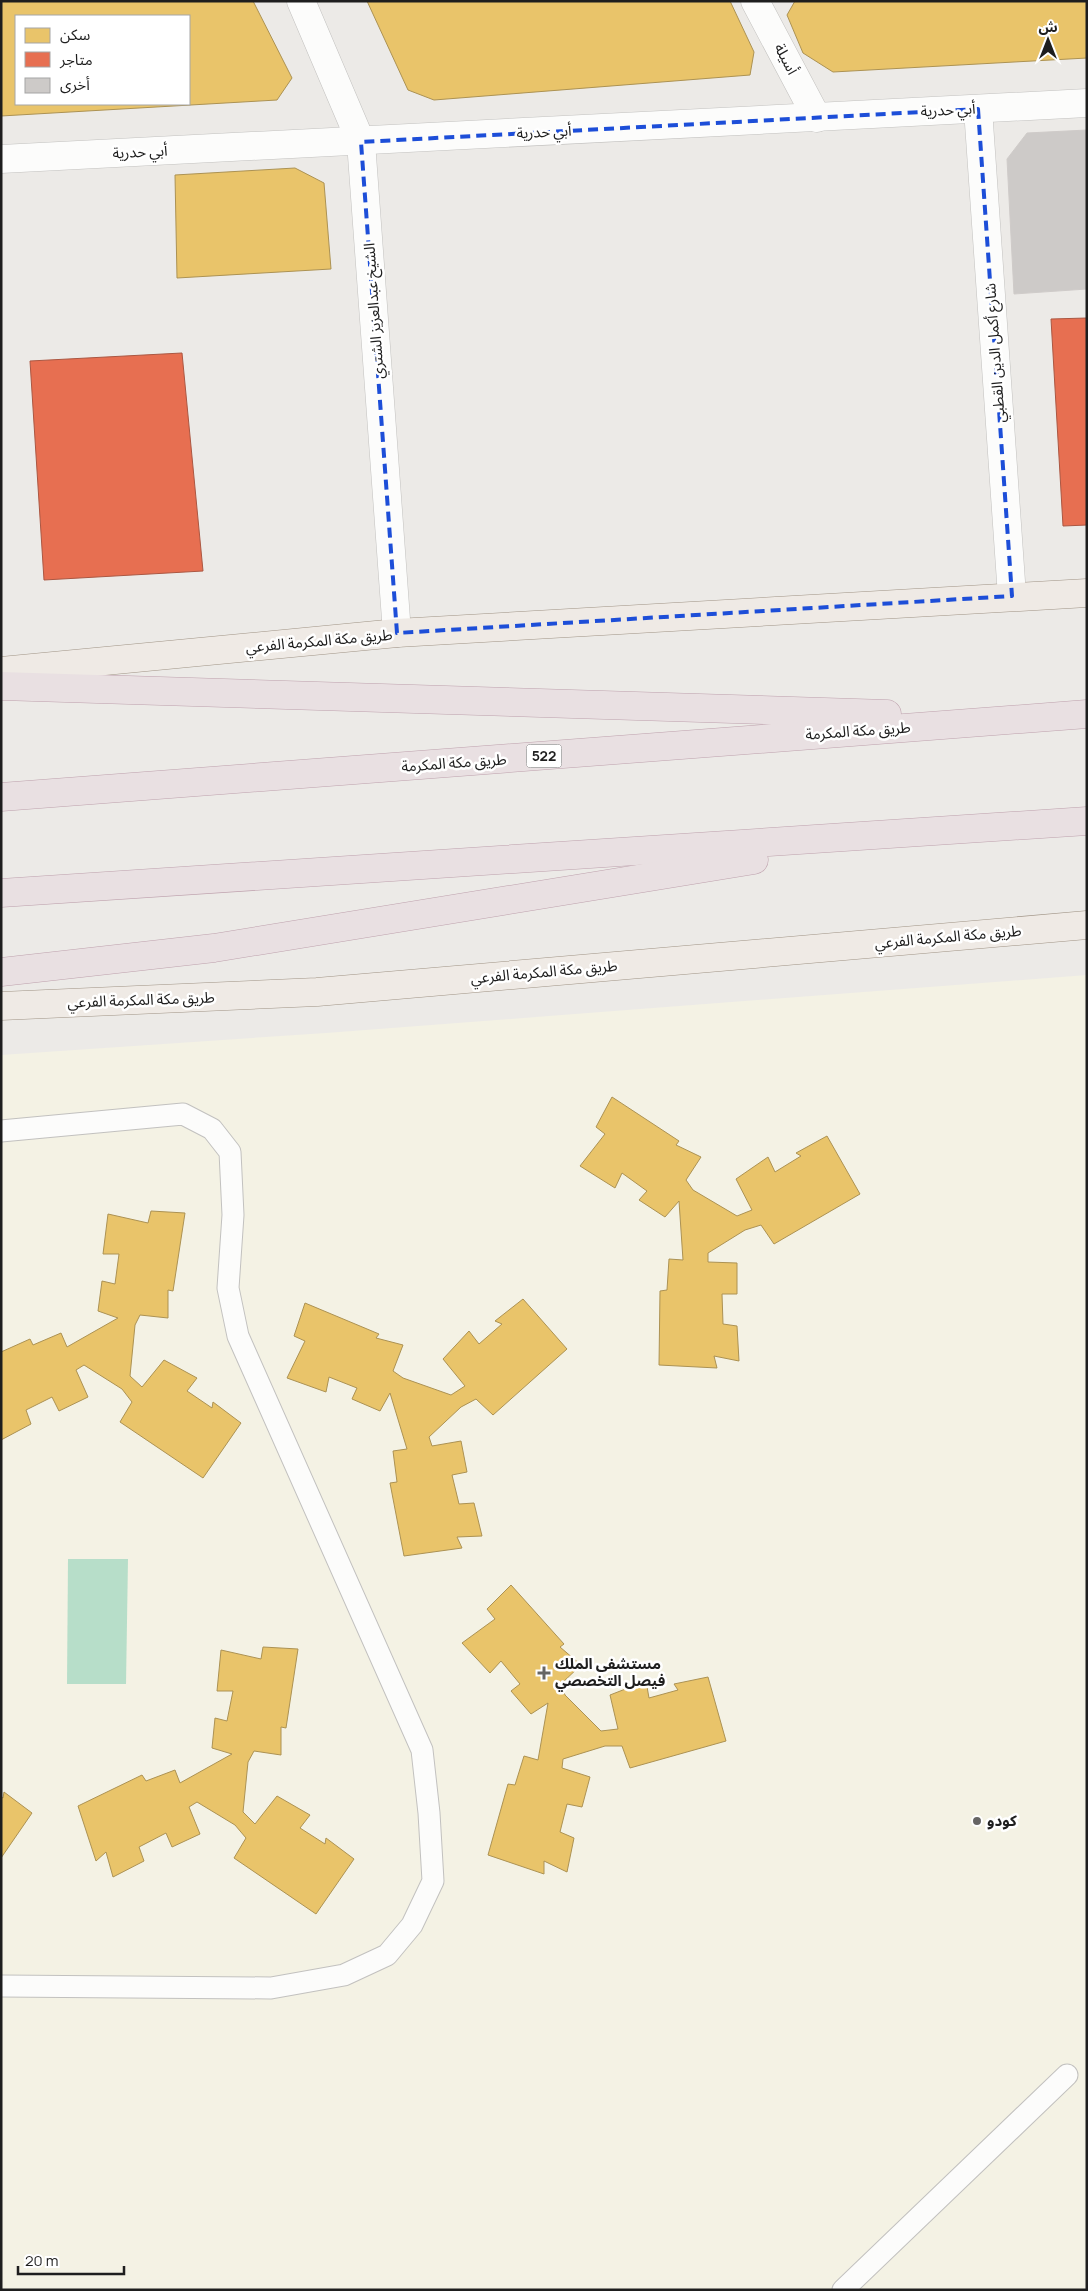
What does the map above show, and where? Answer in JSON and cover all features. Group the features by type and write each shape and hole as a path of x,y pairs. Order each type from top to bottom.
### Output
{"highway":[{"path":"1,686 1026,718"},
{"name":"طريق مكة المكرمة","path":"1,797 1087,714"},
{"path":"1,893 1087,821"},
{"path":"1,972 214,948 912,834"}],"main road":[{"name":"طريق مكة المكرمة الفرعي","path":"1,671 398,633 1087,593"},
{"path":"1026,718 1087,710"},
{"name":"طريق مكة المكرمة الفرعي","path":"1,1006 318,992 1087,924"}],"street":[{"name":"الشيخ عبدالعزيز الشتري","path":"301,1 361,142 398,633"},
{"name":"أسيلة","path":"755,1 817,118"},
{"name":"أبي حدرية","path":"1,159 361,142 1087,103"},
{"name":"شارع أكمل الدين القطبي","path":"978,109 1012,596"}],"lane":[{"path":"1,1131 183,1114 212,1129 230,1152 233,1215 228,1288 238,1336 422,1750 429,1813 433,1881 412,1925 387,1955 344,1975 271,1988 1,1986"},
{"path":"843,2290 1067,2074"}],"highlighted area":[{"path":"978,109 1012,596 397,633 361,142"}],"shaded area":[{"name":"مستشفى الملك فيصل التخصصي","path":"1087,975 1087,2290 1,2290 1,1055 326,1033"}],"green space":[{"path":"68,1559 128,1559 126,1684 67,1684"}],"building: سكن":[{"path":"1,1 253,1 292,78 277,100 1,116"},
{"path":"367,1 730,1 754,52 750,75 434,100 408,90"},
{"path":"795,1 1087,1 1087,58 833,72 803,53 787,15"},
{"path":"295,168 324,183 331,269 177,278 175,175"},
{"path":"612,1097 679,1141 676,1145 701,1157 686,1180 693,1190 737,1216 752,1210 736,1179 768,1157 775,1172 801,1156 796,1153 827,1136 860,1194 774,1244 761,1225 745,1230 708,1253 708,1262 737,1263 737,1294 722,1294 723,1324 737,1326 739,1361 714,1356 717,1368 659,1365 660,1291 667,1290 669,1259 683,1260 679,1201 665,1217 639,1200 647,1191 622,1173 615,1188 580,1166 605,1134 596,1127"},
{"path":"151,1211 185,1213 173,1291 168,1290 168,1318 140,1315 135,1325 130,1376 142,1387 164,1360 197,1378 187,1391 212,1408 213,1402 241,1423 203,1478 120,1422 132,1402 122,1389 84,1365 76,1370 88,1397 59,1411 52,1397 26,1410 31,1424 1,1440 1,1352 30,1339 33,1345 61,1333 67,1347 118,1318 98,1311 102,1281 115,1284 119,1254 103,1254 108,1214 148,1223"},
{"path":"523,1299 567,1349 493,1415 476,1399 461,1407 429,1437 432,1446 461,1441 467,1472 452,1475 459,1504 474,1503 482,1536 457,1537 462,1548 404,1556 390,1483 397,1482 393,1451 407,1449 390,1393 380,1411 352,1399 357,1388 329,1377 326,1392 287,1378 305,1341 294,1336 305,1303 379,1334 376,1338 403,1345 393,1371 403,1378 451,1395 465,1386 443,1359 469,1331 479,1344 502,1324 495,1321"},
{"path":"511,1585 564,1644 560,1647 581,1665 561,1684 565,1695 601,1731 618,1729 610,1695 646,1681 649,1698 678,1690 674,1684 708,1677 726,1741 630,1768 622,1746 605,1746 563,1759 562,1768 590,1777 582,1807 567,1804 560,1832 574,1838 567,1872 544,1861 544,1874 488,1855 508,1784 515,1785 524,1756 538,1760 548,1703 531,1714 511,1691 520,1684 501,1661 490,1673 462,1643 495,1619 487,1609"},
{"path":"263,1647 298,1649 286,1728 281,1727 281,1755 254,1751 248,1762 243,1812 255,1824 277,1796 310,1815 300,1828 325,1844 326,1838 354,1859 316,1914 234,1858 246,1838 235,1825 197,1802 189,1807 200,1834 172,1847 166,1833 139,1847 144,1861 113,1877 106,1852 96,1861 78,1806 142,1775 146,1781 175,1770 180,1783 232,1754 212,1748 215,1718 227,1721 233,1691 217,1691 221,1650 261,1659"},
{"path":"4,1792 32,1813 1,1858 1,1797 3,1798"}],"building: متاجر":[{"path":"1087,318 1087,525 1063,526 1051,319"},
{"path":"182,353 203,571 44,580 30,361"}],"building: أخرى":[{"path":"1087,130 1087,289 1014,294 1007,159 1027,133"}],"place":[{"name":"مستشفى الملك فيصل التخصصي","path":"544,1673"},
{"name":"كودو","path":"977,1821"}]}
